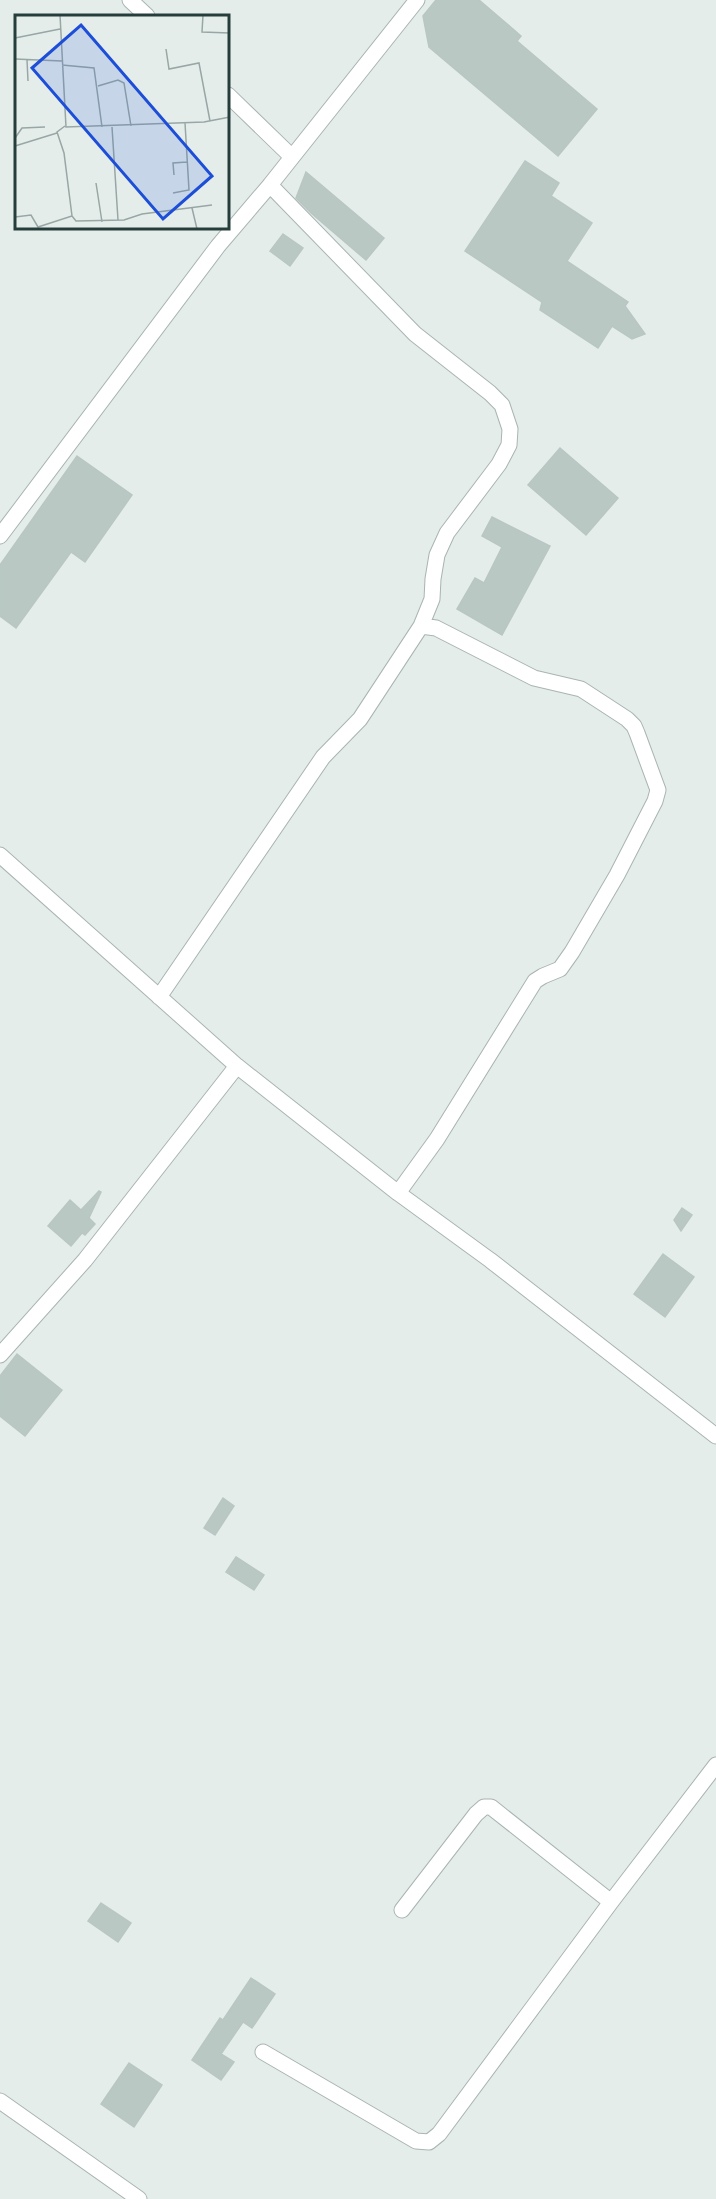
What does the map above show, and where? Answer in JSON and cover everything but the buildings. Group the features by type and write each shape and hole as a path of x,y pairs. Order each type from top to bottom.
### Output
{"street":[{"path":"130,0 146,15"},
{"path":"0,536 218,246 270,185 417,0"},
{"path":"230,97 292,157"},
{"path":"159,997 323,757 360,719 421,626 432,599 437,555 444,541 499,464 509,445 510,429 502,405 415,334 270,185"},
{"path":"398,1192 437,1139 535,981 560,969 572,952 617,875 658,790 637,733 627,719 581,689 534,678 436,628 421,626"},
{"path":"0,855 237,1066 716,1436"},
{"path":"0,1355 85,1260 237,1066"},
{"path":"263,2052 416,2140 429,2142 439,2134 716,1765"},
{"path":"402,1910 476,1814 484,1807 491,1807 611,1902"},
{"path":"0,2101 139,2199"}]}
